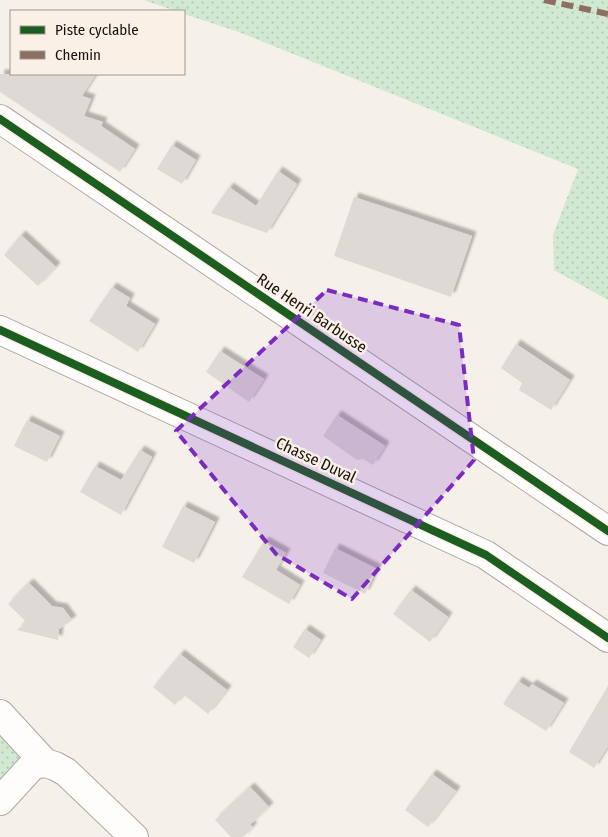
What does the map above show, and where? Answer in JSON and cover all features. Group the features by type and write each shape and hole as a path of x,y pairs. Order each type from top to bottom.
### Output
{"street":[{"name":"Rue Henri Barbusse","path":"0,119 608,531"},
{"name":"Chasse Duval","path":"0,330 486,555 608,638"},
{"path":"0,714 45,763"},
{"path":"0,801 33,765 45,763 66,772 134,837"}],"highlighted area":[{"path":"327,290 459,325 474,460 352,599 276,554 176,431"}],"green space":[{"path":"144,0 608,0 608,300 554,270 553,235 578,169 236,31 185,14 185,10 172,10"},
{"path":"0,714 45,763 0,801"}],"building":[{"path":"0,74 95,75 82,96 91,99 84,116 103,122 101,126 135,149 120,172 0,92"},
{"path":"172,145 196,160 182,184 157,169"},
{"path":"278,171 297,184 267,233 211,213 229,187 256,206"},
{"path":"354,197 472,236 451,297 334,256"},
{"path":"21,235 56,267 38,286 4,255"},
{"path":"112,287 130,298 126,306 155,324 138,352 89,321"},
{"path":"516,344 570,380 551,410 519,390 522,383 501,368"},
{"path":"220,351 264,379 249,402 206,372"},
{"path":"337,415 385,446 373,465 363,459 357,460 323,436"},
{"path":"27,420 60,436 47,462 14,446"},
{"path":"140,450 152,457 121,515 80,492 95,466 121,480"},
{"path":"183,506 215,522 194,563 162,547"},
{"path":"264,541 286,553 276,570 300,585 289,604 242,577"},
{"path":"335,548 377,569 365,594 323,573"},
{"path":"29,583 52,606 63,608 72,620 59,629 58,640 17,630 26,622 8,604"},
{"path":"411,590 448,617 430,642 393,614"},
{"path":"305,629 321,640 309,658 293,647"},
{"path":"180,654 227,690 208,714 184,695 175,705 153,687"},
{"path":"518,681 529,688 532,684 564,703 546,731 503,704"},
{"path":"608,686 608,746 594,768 569,752"},
{"path":"432,774 456,791 428,827 405,810"},
{"path":"250,787 269,807 250,825 253,827 243,837 231,837 215,820"}],"marked path":[{"path":"544,0 608,14"}],"cycle path":[{"path":"0,119 608,531"},
{"path":"0,330 486,555 608,638"}]}
